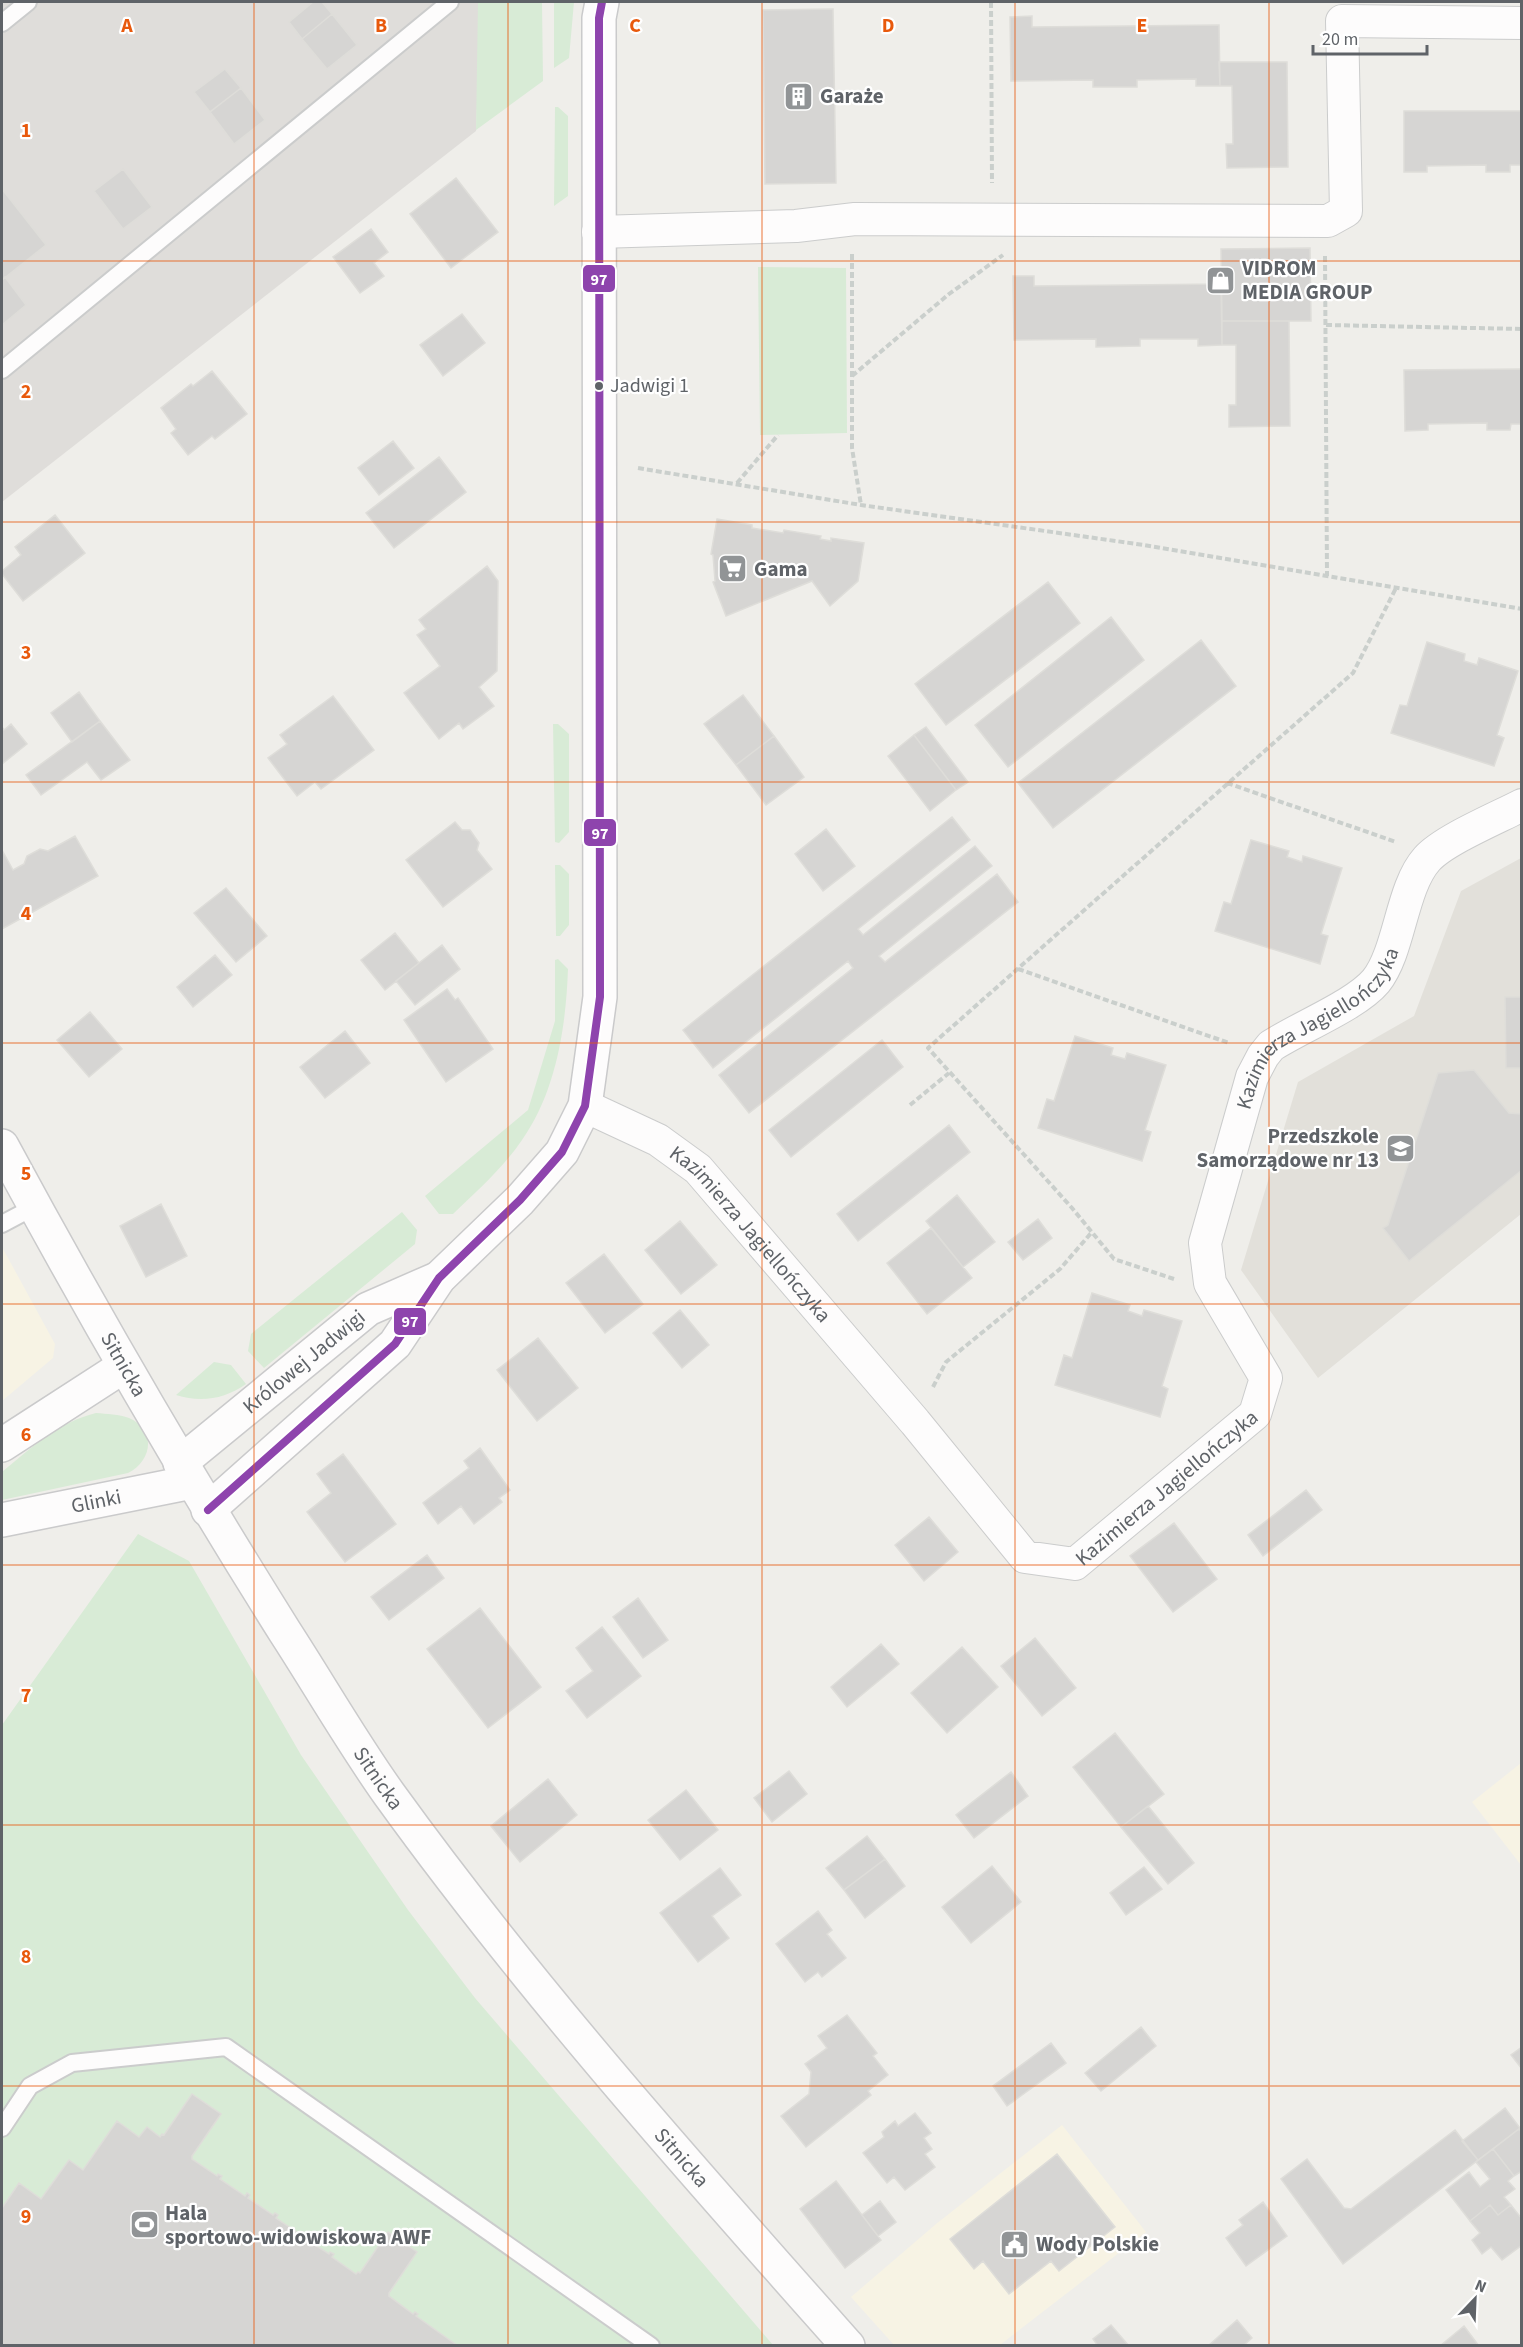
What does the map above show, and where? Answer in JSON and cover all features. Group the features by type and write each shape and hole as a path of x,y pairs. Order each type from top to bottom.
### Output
{"street":[{"name":"Królowej Jadwigi","path":"193,1485 395,1344 439,1278 520,1200 562,1152 585,1106 600,997 598,232 599,18 602,2"},
{"path":"598,232 796,226 855,219 1328,221 1346,211 1342,21 1521,23"},
{"name":"Kazimierza Jagiellończyka","path":"585,1106 658,1140 698,1169 915,1422 1025,1557 1075,1564 1254,1414 1266,1378 1210,1283 1204,1243 1252,1077 1263,1056 1281,1039 1360,995 1376,980 1417,874 1432,854 1521,805"},
{"name":"Sitnicka","path":"2,1146 34,1207 193,1485 387,1791 473,1906 566,2023 848,2346"},
{"name":"Królowej Jadwigi","path":"193,1485 368,1309 439,1278"},
{"path":"2,1445 124,1366"},
{"name":"Glinki","path":"2,1520 193,1485"}],"lane":[{"path":"2,23 28,2"},
{"path":"2,370 450,2"},
{"path":"2,1224 34,1207"},
{"path":"2,2127 30,2086 72,2063 226,2047 651,2346"}],"path":[{"path":"852,376 949,294 1003,256 1003,242 992,219 991,2"},
{"path":"855,219 851,262 852,448 861,505"},
{"path":"1327,576 1324,240 1328,221"},
{"path":"1326,325 1521,329"},
{"path":"737,483 778,435"},
{"path":"638,468 861,505 1144,545 1521,609"},
{"path":"1210,1283 1191,1284 1114,1259 928,1048 1353,673 1396,588"},
{"path":"1227,783 1432,854"},
{"path":"1017,969 1263,1056"},
{"path":"910,1105 949,1073"},
{"path":"915,1422 946,1362 1060,1269 1092,1232"}],"shaded area":[{"path":"2,2 481,2 476,131 2,502"},
{"name":"Przedszkole Samorządowe nr 13","path":"1521,858 1521,1214 1318,1378 1241,1270 1298,1082 1414,1016 1461,891"},
{"path":"2,1247 55,1344 53,1358 2,1401"},
{"path":"1521,1763 1521,1865 1472,1802"},
{"path":"1062,2125 1146,2232 1000,2345 894,2345 851,2297 936,2224"}],"green space":[{"path":"478,2 542,2 543,81 476,130"},
{"path":"554,2 574,2 569,58 554,68"},
{"path":"555,107 568,116 568,196 554,206"},
{"path":"758,267 846,268 847,433 760,435"},
{"path":"553,724 558,724 569,734 569,832 559,843 555,842"},
{"path":"555,865 560,865 569,874 569,925 560,936 556,936"},
{"path":"558,959 568,969 562,1036 551,1080 534,1121 515,1150 480,1188 453,1214 439,1214 425,1196 528,1110 555,1021 555,960"},
{"path":"402,1212 417,1230 415,1244 264,1368 248,1351 251,1334"},
{"path":"214,1362 231,1365 246,1384 230,1393 212,1398 195,1399 176,1395"},
{"path":"96,1413 129,1418 144,1430 148,1446 142,1461 136,1468 128,1473 2,1500 2,1472 57,1429"},
{"path":"138,1534 189,1561 301,1755 408,1910 475,1998 773,2345 2,2346 2,1725"}],"building":[{"path":"313,2 322,2 332,14 302,39 289,22"},
{"name":"Garaże","path":"833,9 836,183 765,184 763,10"},
{"path":"332,14 357,45 327,69 302,39"},
{"path":"1032,16 1032,27 1219,25 1220,86 1196,86 1196,79 1137,80 1137,87 1093,87 1093,80 1011,81 1010,17"},
{"path":"1219,62 1287,62 1288,167 1227,168 1226,144 1233,144 1232,86 1220,86"},
{"path":"225,69 241,88 210,112 194,92"},
{"path":"241,88 265,120 234,144 210,112"},
{"path":"1404,111 1522,111 1522,165 1510,165 1510,172 1486,172 1486,165 1427,166 1427,172 1404,172"},
{"path":"123,169 152,207 123,229 94,191"},
{"path":"456,178 498,232 451,268 410,214"},
{"path":"2,189 46,245 2,280"},
{"path":"371,229 388,252 374,263 384,276 360,293 333,257"},
{"path":"1310,248 1311,321 1222,321 1221,249"},
{"path":"1013,276 1034,276 1034,286 1221,284 1222,345 1198,346 1198,339 1140,339 1140,346 1096,347 1096,339 1014,340"},
{"path":"5,277 26,305 2,325 2,280"},
{"path":"462,314 485,343 443,376 420,345"},
{"path":"1222,321 1289,321 1290,426 1229,427 1229,405 1236,405 1236,345 1222,345"},
{"path":"1522,369 1522,424 1511,424 1510,430 1487,430 1487,423 1428,424 1428,430 1405,431 1404,370"},
{"path":"212,371 247,414 215,439 212,436 188,455 171,433 176,429 161,408 191,384 193,386"},
{"path":"393,441 414,468 379,495 358,468"},
{"path":"439,457 466,492 394,548 366,513"},
{"path":"55,515 85,553 23,601 2,571 21,555 15,547"},
{"path":"717,519 752,525 752,528 821,536 820,539 831,541 831,538 864,543 858,581 830,606 812,581 726,616 713,582 715,581 713,555 711,554"},
{"path":"487,566 498,581 497,671 479,687 494,706 463,729 459,723 439,739 404,693 440,666 417,635 426,629 419,620"},
{"path":"1048,582 1080,623 946,725 915,684"},
{"path":"1111,617 1144,660 1008,767 975,725"},
{"path":"1201,640 1236,686 1053,828 1018,783"},
{"path":"1427,642 1465,654 1464,661 1477,665 1479,658 1518,671 1497,735 1504,738 1494,766 1391,733 1400,705 1407,706"},
{"path":"79,692 100,721 72,742 51,713"},
{"path":"743,695 774,736 736,765 704,724"},
{"path":"333,696 374,750 321,789 315,782 297,796 268,758 287,744 280,735"},
{"path":"100,721 130,760 101,780 87,762 41,795 26,775"},
{"path":"11,724 27,744 2,764 2,727 4,730"},
{"path":"926,727 968,782 956,790 914,735"},
{"path":"914,735 956,790 930,811 888,756"},
{"path":"774,736 804,777 766,805 736,765"},
{"path":"952,817 970,840 858,929 863,935 975,846 992,866 879,956 885,962 997,874 1018,902 749,1113 719,1075 853,968 848,961 713,1068 683,1030"},
{"path":"455,822 462,830 470,830 479,843 477,850 492,869 443,907 406,860"},
{"path":"826,829 855,866 823,891 795,854"},
{"path":"75,836 98,876 2,929 2,850 13,870 24,864 27,856 40,849 48,851"},
{"path":"1251,840 1289,851 1287,857 1302,862 1303,856 1342,868 1321,934 1328,936 1320,964 1215,931 1224,902 1231,904"},
{"path":"226,888 267,936 236,962 194,913"},
{"path":"395,933 419,963 385,990 361,960"},
{"path":"442,945 460,969 415,1005 396,981"},
{"path":"215,955 232,975 193,1007 177,987"},
{"path":"447,989 455,1000 458,998 493,1049 446,1082 404,1020"},
{"path":"1505,997 1522,997 1522,1068 1506,1068"},
{"path":"90,1012 122,1049 89,1077 57,1040"},
{"path":"345,1031 370,1063 325,1098 300,1067"},
{"path":"1075,1036 1113,1048 1111,1055 1125,1059 1127,1053 1166,1065 1145,1130 1151,1132 1142,1161 1038,1128 1047,1099 1054,1101"},
{"path":"882,1040 903,1067 791,1157 769,1130"},
{"path":"1474,1070 1509,1113 1522,1114 1522,1170 1409,1261 1383,1228 1388,1225 1438,1073"},
{"path":"949,1125 970,1152 858,1241 837,1214"},
{"path":"957,1195 995,1242 963,1267 926,1221"},
{"path":"161,1204 187,1256 146,1277 120,1226"},
{"path":"1038,1219 1052,1238 1023,1260 1008,1242"},
{"path":"680,1221 717,1265 681,1294 645,1250"},
{"path":"931,1228 972,1278 927,1314 887,1263"},
{"path":"604,1254 643,1304 605,1333 566,1283"},
{"path":"1092,1293 1130,1305 1128,1311 1142,1316 1144,1310 1182,1321 1162,1386 1168,1389 1160,1417 1055,1385 1064,1355 1072,1358"},
{"path":"680,1310 709,1345 682,1368 653,1333"},
{"path":"538,1338 578,1388 537,1421 497,1370"},
{"path":"480,1448 510,1490 499,1498 502,1502 474,1524 461,1506 438,1524 423,1503 469,1468 464,1461"},
{"path":"343,1454 396,1524 345,1562 307,1512 331,1493 317,1474"},
{"path":"1306,1490 1322,1510 1263,1556 1248,1535"},
{"path":"929,1517 958,1552 924,1581 895,1545"},
{"path":"1174,1523 1217,1579 1173,1612 1130,1556"},
{"path":"427,1555 444,1578 389,1620 371,1597"},
{"path":"638,1598 668,1640 643,1658 613,1617"},
{"path":"480,1608 541,1687 488,1728 427,1649"},
{"path":"602,1627 641,1676 587,1718 566,1691 593,1671 576,1648"},
{"path":"1035,1638 1076,1688 1042,1716 1001,1666"},
{"path":"881,1644 899,1664 847,1707 831,1687"},
{"path":"962,1647 998,1687 947,1733 911,1693"},
{"path":"1115,1733 1164,1794 1121,1827 1073,1767"},
{"path":"789,1771 807,1794 772,1822 754,1798"},
{"path":"1011,1772 1028,1796 974,1838 956,1815"},
{"path":"548,1779 577,1815 520,1862 491,1826"},
{"path":"686,1790 718,1830 680,1860 648,1820"},
{"path":"1148,1806 1194,1863 1168,1884 1121,1827"},
{"path":"867,1836 885,1859 844,1890 826,1868"},
{"path":"885,1859 905,1886 865,1918 844,1890"},
{"path":"992,1866 1021,1902 971,1943 942,1907"},
{"path":"1144,1867 1162,1889 1126,1915 1110,1893"},
{"path":"720,1868 741,1895 712,1916 729,1938 698,1962 660,1913"},
{"path":"818,1911 832,1930 827,1934 846,1958 822,1977 818,1972 805,1982 776,1944"},
{"path":"847,2015 877,2053 873,2056 888,2075 868,2091 871,2095 806,2147 781,2116 809,2094 811,2072 805,2064 827,2048 818,2036"},
{"path":"1141,2027 1156,2046 1101,2091 1085,2073"},
{"path":"1051,2043 1066,2063 1007,2106 993,2086"},
{"path":"1522,2047 1522,2069 1511,2055"},
{"name":"Hala sportowo-widowiskowa AWF","path":"192,2094 221,2114 192,2159 217,2176 218,2174 222,2176 220,2179 245,2196 247,2193 250,2195 248,2198 273,2215 275,2213 278,2215 276,2218 301,2235 303,2232 306,2235 304,2238 329,2254 330,2252 334,2254 332,2257 356,2274 360,2273 388,2232 417,2252 389,2296 413,2314 415,2312 418,2314 416,2316 458,2346 2,2346 2,2208 19,2183 41,2199 69,2160 83,2170 117,2121 139,2137 147,2127 160,2137 164,2135"},
{"path":"1505,2108 1520,2128 1478,2160 1462,2141"},
{"path":"915,2113 931,2133 924,2138 932,2149 925,2154 935,2167 905,2190 894,2177 887,2183 863,2153 884,2137 882,2132 895,2121 898,2126"},
{"path":"1519,2129 1522,2133 1522,2171 1514,2176 1493,2149"},
{"path":"1455,2130 1478,2160 1343,2264 1281,2179 1307,2159 1344,2208 1351,2209"},
{"path":"1493,2149 1514,2176 1508,2181 1515,2189 1504,2197 1511,2205 1498,2215 1490,2205 1470,2221 1446,2190 1469,2172 1480,2187 1490,2179 1476,2162"},
{"path":"1057,2154 1115,2227 1059,2271 1051,2261 1009,2294 983,2261 974,2269 950,2239"},
{"path":"836,2181 881,2240 845,2268 800,2209"},
{"path":"880,2201 896,2222 878,2236 862,2215"},
{"path":"1263,2202 1287,2236 1246,2266 1226,2238 1243,2225 1239,2220"},
{"path":"1490,2205 1498,2215 1511,2205 1522,2219 1522,2245 1502,2260 1491,2247 1482,2254 1472,2240 1480,2233 1470,2221"},
{"path":"1237,2320 1252,2338 1243,2346 1208,2346"},
{"path":"1111,2325 1129,2346 1098,2346 1093,2339"},
{"path":"1464,2326 1479,2346 1440,2346"}],"transit line":[{"name":"97","path":"208,1510 395,1344 439,1278 520,1200 562,1152 585,1106 600,997 599,18 602,2"}],"place":[{"name":"Garaże","path":"799,96"},
{"name":"VIDROM MEDIA GROUP","path":"1221,280"},
{"name":"Jadwigi 1","path":"599,386"},
{"name":"Gama","path":"733,569"},
{"name":"Przedszkole Samorządowe nr 13","path":"1400,1148"},
{"name":"Hala sportowo-widowiskowa AWF","path":"144,2225"},
{"name":"Wody Polskie","path":"1015,2244"}]}
